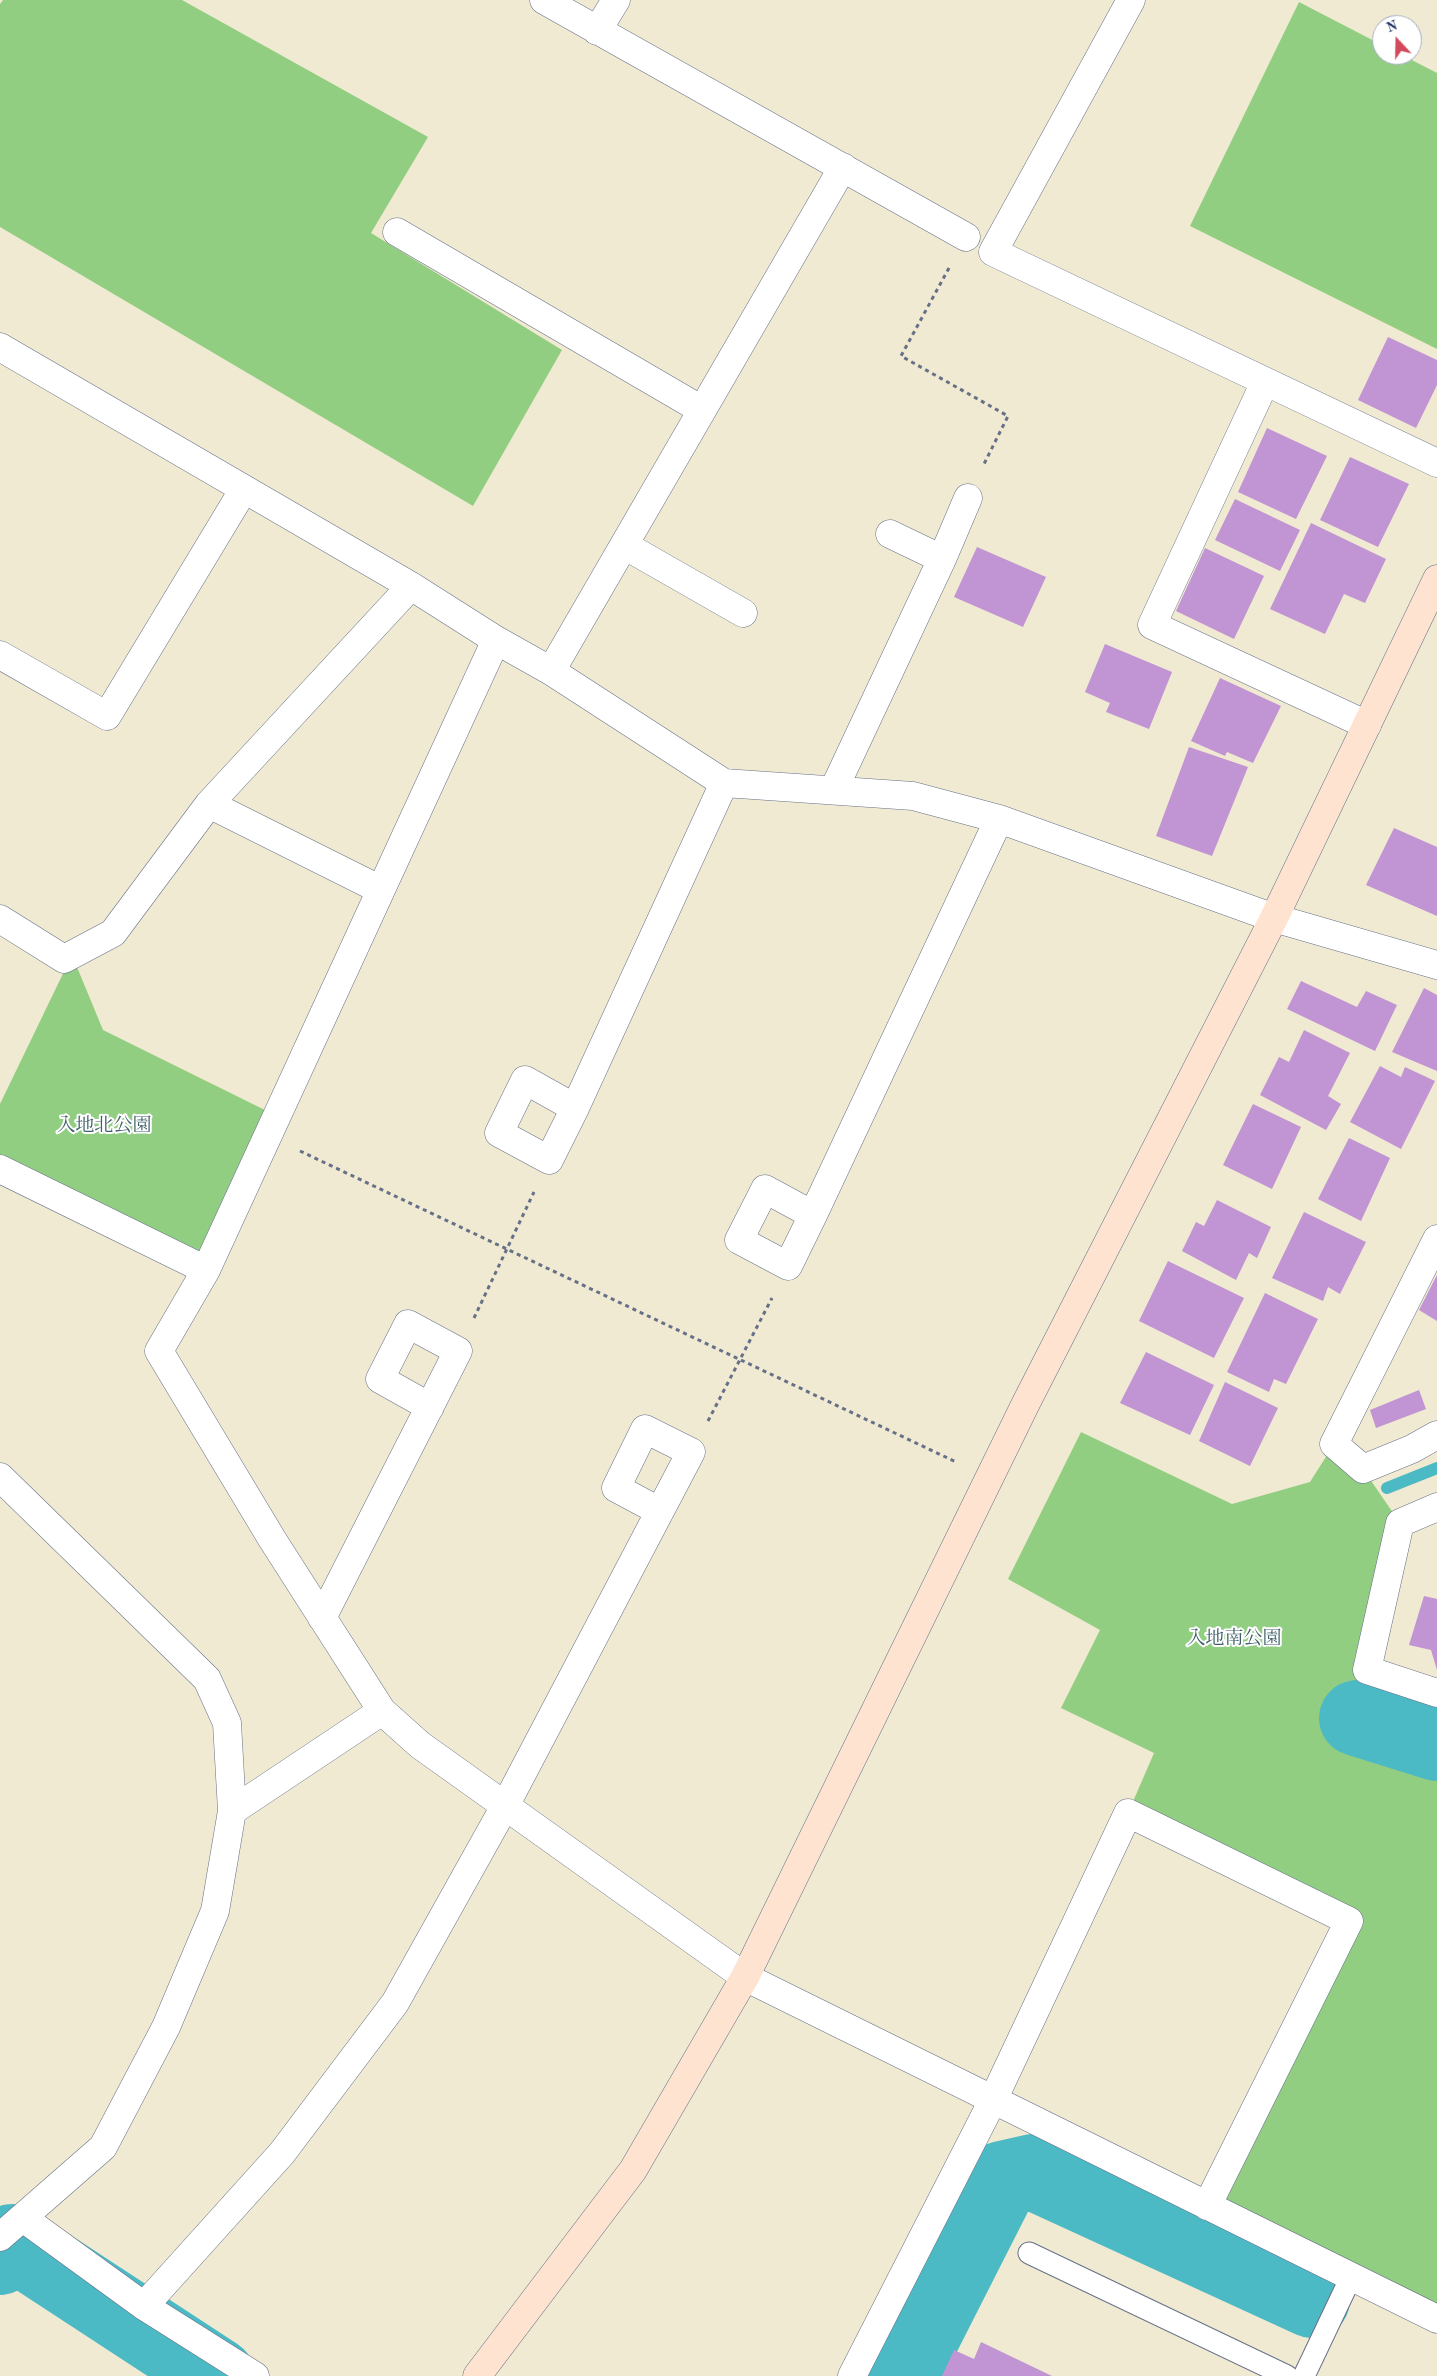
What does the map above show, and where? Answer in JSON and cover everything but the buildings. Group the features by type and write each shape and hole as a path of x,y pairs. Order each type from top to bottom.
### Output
{"street":[{"path":"544,0 966,237"},
{"path":"597,31 616,0"},
{"path":"1130,0 993,252 1437,463"},
{"path":"551,671 843,167"},
{"path":"396,232 702,410"},
{"path":"0,347 411,586 496,640 551,671 724,783 834,789 913,796 999,819 1274,918 1437,965"},
{"path":"1265,382 1152,625 1367,725"},
{"path":"0,655 107,716 244,489"},
{"path":"834,789 942,559 968,498"},
{"path":"890,534 942,559"},
{"path":"624,545 742,613"},
{"path":"477,2376 633,2170 745,1977 989,1478 1274,918 1437,579"},
{"path":"0,919 64,959 113,933 209,804 411,586"},
{"path":"496,640 206,1270 159,1351 322,1618 382,1711 420,1745 745,1977 1437,2320"},
{"path":"575,1108 525,1080 499,1133 549,1160 575,1108 724,783"},
{"path":"209,804 381,890"},
{"path":"813,1215 765,1189 740,1240 788,1266 813,1215 999,819"},
{"path":"0,1169 206,1270"},
{"path":"1437,1239 1334,1444 1364,1469 1412,1449 1437,1435"},
{"path":"322,1618 430,1407 458,1351 408,1324 380,1379 430,1407"},
{"path":"144,2306 282,2153 395,2003 505,1806 691,1452 645,1429 616,1488 659,1511"},
{"path":"0,1477 207,1679 227,1723 232,1811 215,1911 166,2027 103,2147 0,2237"},
{"path":"1437,1507 1400,1523 1367,1670 1437,1693"},
{"path":"232,1811 382,1711"},
{"path":"852,2376 993,2100 1128,1813 1349,1921 1207,2206"},
{"path":"23,2218 144,2306 255,2376"}],"lane":[{"path":"1029,2253 1287,2376"},
{"path":"1304,2376 1351,2277"}],"path":[{"path":"966,237 901,356 1008,416 968,498"},
{"path":"268,1135 989,1478"},
{"path":"458,1351 549,1160"},
{"path":"691,1452 741,1360 788,1266"}],"green space":[{"path":"3,0 182,0 428,137 371,233 562,350 473,506 0,227 0,4"},
{"path":"1299,2 1372,40 1372,65 1421,65 1437,73 1437,349 1190,226"},
{"name":"入地北公園","path":"72,955 103,1030 277,1116 206,1270 0,1169 0,1104"},
{"name":"入地南公園","path":"1081,1432 1232,1504 1310,1482 1334,1444 1363,1469 1400,1523 1367,1670 1341,1725 1437,1761 1437,2319 1207,2206 1349,1921 1128,1813 1154,1753 1061,1708 1100,1630 1008,1579"}],"waterway":[{"path":"1387,1488 1437,1468"},
{"path":"1357,1718 1437,1743"},
{"path":"902,2376 1002,2179 1033,2172 1312,2300"},
{"path":"0,2257 12,2242 217,2376"}]}
